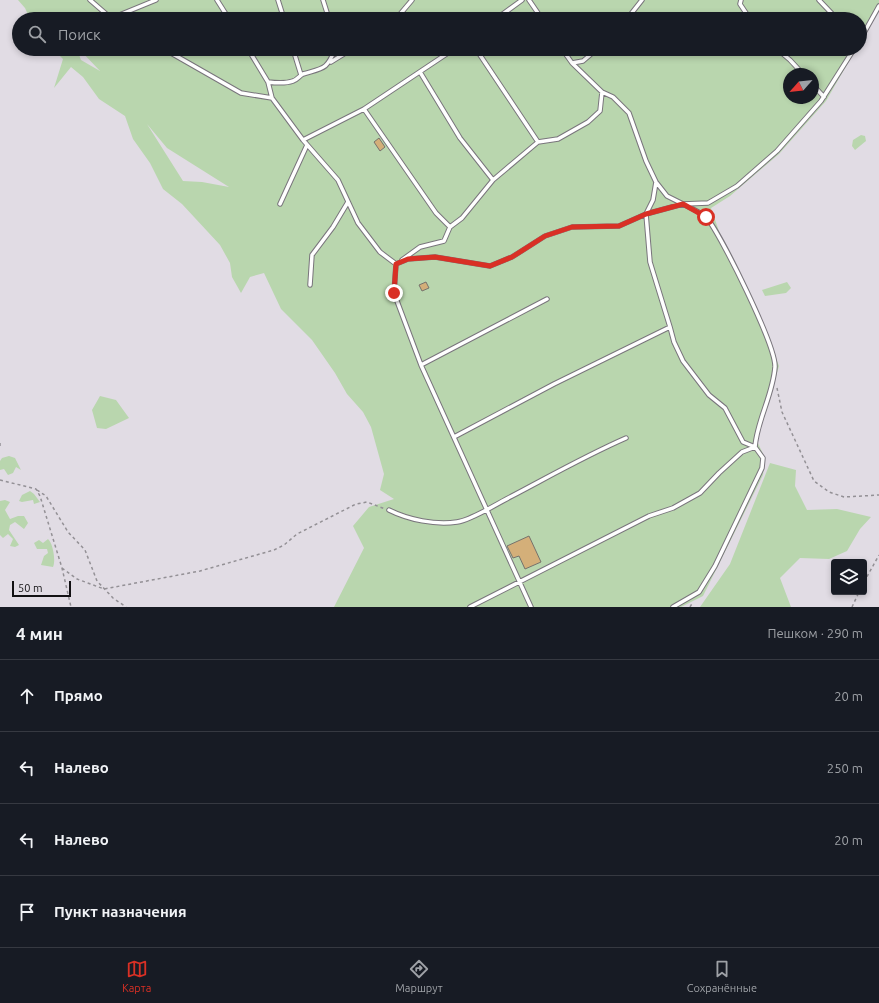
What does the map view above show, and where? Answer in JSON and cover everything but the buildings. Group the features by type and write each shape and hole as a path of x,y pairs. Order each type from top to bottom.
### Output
{"lane":[{"path":"90,0 104,12"},
{"path":"128,12 156,0"},
{"path":"217,0 225,12"},
{"path":"278,0 282,12"},
{"path":"323,0 327,12"},
{"path":"402,12 412,0"},
{"path":"506,12 522,0"},
{"path":"529,0 537,12"},
{"path":"633,12 642,0"},
{"path":"741,0 740,4 745,12"},
{"path":"819,0 830,12"},
{"path":"867,27 879,6"},
{"path":"176,56 241,93 272,98"},
{"path":"252,56 268,82 272,98 307,145 338,180 358,223 380,252 396,264"},
{"path":"295,56 301,75"},
{"path":"330,62 332,56"},
{"path":"268,82 280,83 294,81 301,75 317,72 340,56"},
{"path":"303,140 364,109 444,56"},
{"path":"481,56 538,142"},
{"path":"567,56 572,63 602,92 613,97 629,113 646,161 656,182 667,196 706,217 720,238 750,299 770,348 775,366 760,418 755,447"},
{"path":"572,63 583,61 589,56"},
{"path":"785,56 797,68"},
{"path":"396,264 408,259 435,257 490,266 512,257 545,236 572,227 619,226 646,214 683,204 708,203 737,186 776,151 824,96 850,56"},
{"path":"420,72 460,138 493,180"},
{"path":"819,91 824,96"},
{"path":"396,264 420,248 444,241 450,227 467,213 493,180 538,142 558,139 588,122 600,111 602,92"},
{"path":"364,109 436,213 450,227"},
{"path":"280,204 307,145"},
{"path":"656,182 653,200 646,214 650,262 674,342 683,361 709,395 725,408 743,442 755,447 762,458 762,468 715,566 700,592 672,607"},
{"path":"310,285 312,255 333,227 348,202"},
{"path":"396,264 394,293 420,366 488,509 531,607"},
{"path":"420,366 547,299"},
{"path":"454,437 554,384 670,326"},
{"path":"389,510 404,517 441,523 459,522 488,509 595,452 626,438"},
{"path":"470,607 649,516 673,508 700,493 742,452 755,447"}],"path":[{"path":"777,387 782,412 814,481 829,492 844,497 879,496"},
{"path":"0,480 36,489 46,496 68,532 85,550 95,577 104,589 124,606"},
{"path":"36,489 46,511 71,607"},
{"path":"62,568 77,578 104,589 200,571 274,550 284,545 297,534 356,504 367,502 389,510"},
{"path":"867,577 879,555"},
{"path":"852,607 858,595"}],"green space":[{"path":"18,0 879,0 879,10 867,31 867,12 27,12"},
{"path":"60,56 80,56 81,60 100,71 86,56 852,56 826,101 779,154 730,196 711,208 721,237 754,302 779,366 757,441 765,458 763,475 703,596 681,607 334,607 364,548 353,526 369,507 394,499 380,490 384,474 371,427 363,412 347,394 335,373 312,340 281,309 264,273 250,277 241,293 232,277 230,263 220,245 182,204 163,189 150,163 133,139 125,116 99,99 83,77 71,67 54,88 63,59","holes":["147,124 167,148 229,187 202,182 183,181"]},
{"path":"861,135 865,136 866,141 855,150 852,146 853,140"},
{"path":"787,282 791,288 786,293 765,296 762,290"},
{"path":"100,396 116,400 129,418 106,429 97,428 92,410"},
{"path":"9,456 15,458 21,470 16,467 13,473 8,475 4,469 0,470 0,461 2,458"},
{"path":"770,463 796,470 795,486 807,510 837,509 871,517 860,529 847,551 829,559 800,558 780,578 791,607 700,607 730,564"},
{"path":"30,491 40,502 34,504 33,500 22,502 19,501 22,495"},
{"path":"5,500 10,502 5,510 10,519 18,516 24,516 28,523 24,529 15,522 10,525 9,530 19,545 15,547 10,546 13,539 8,534 3,538 0,535 0,501"},
{"path":"48,539 54,552 53,567 41,565 44,556 48,553 47,549 37,549 34,543 39,540 43,543"}],"route":[{"path":"394,293 396,264 408,259 435,257 490,266 512,257 545,236 572,227 619,226 646,214 683,204 706,217"}]}
